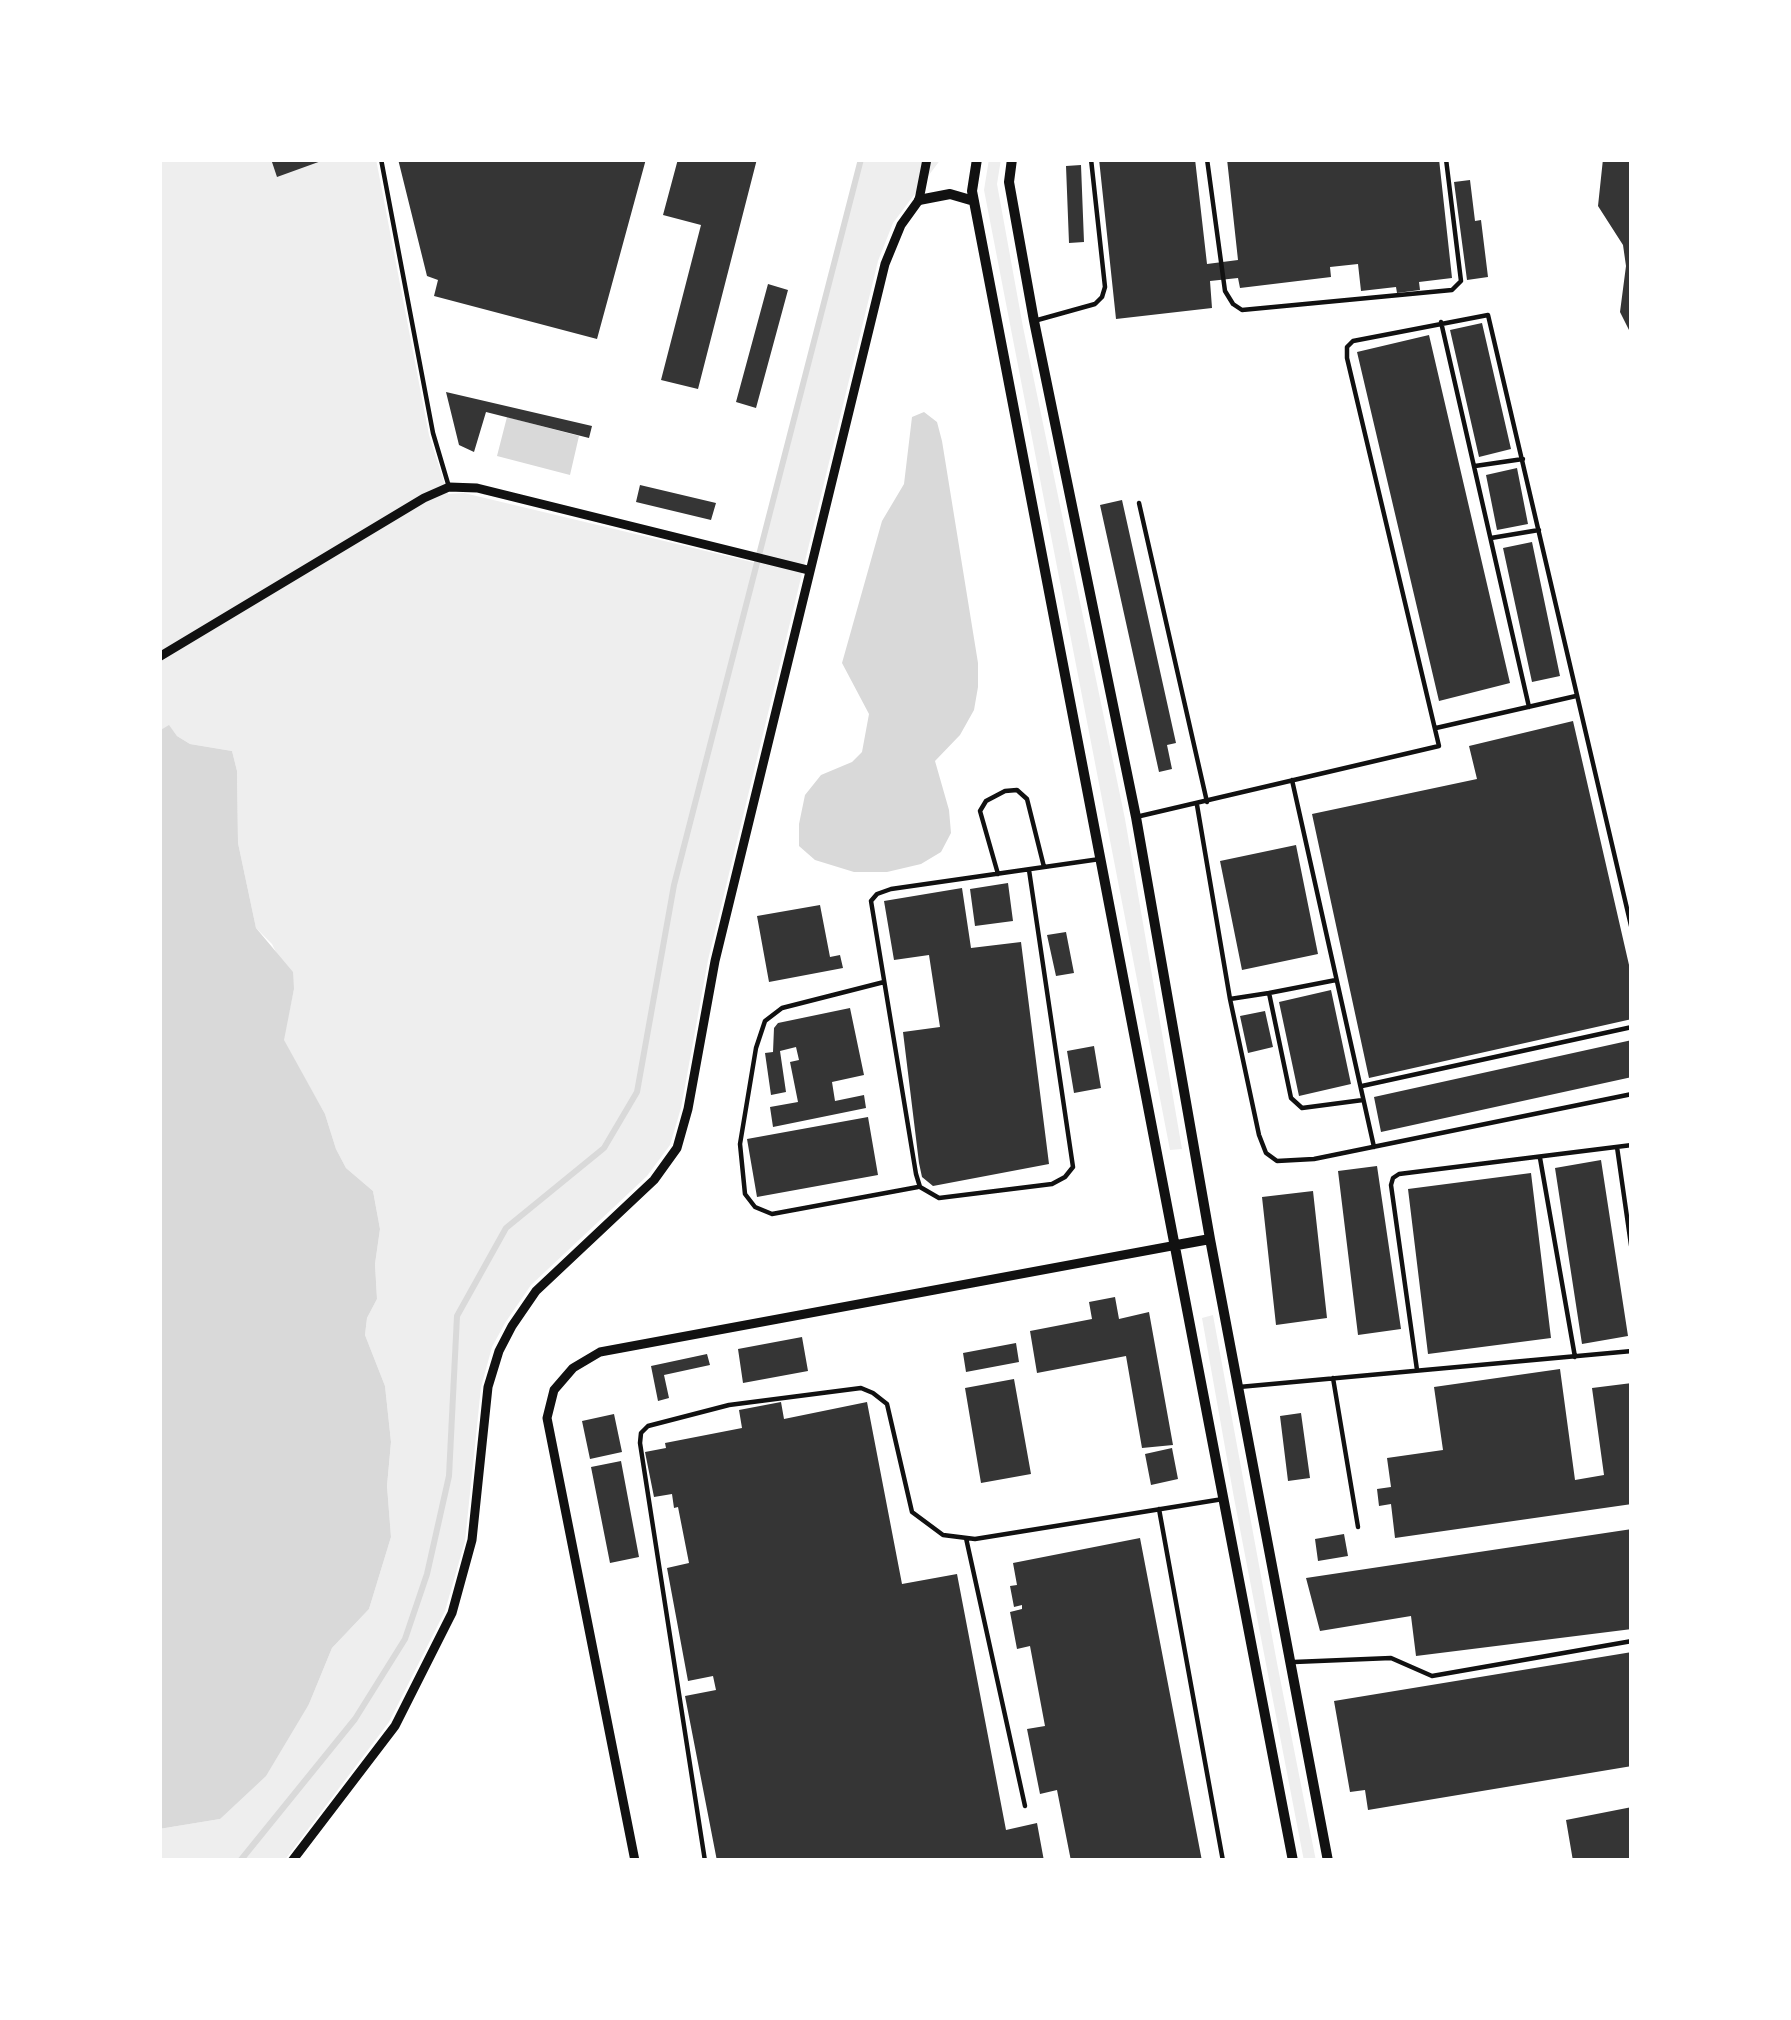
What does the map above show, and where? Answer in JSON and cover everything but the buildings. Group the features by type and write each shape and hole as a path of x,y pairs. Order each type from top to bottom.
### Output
{"street":[{"path":"292,1861 395,1726 452,1613 472,1540 488,1387 512,1326 536,1291 653,1180 677,1148 715,961 808,570 891,245 919,200 927,159"},
{"path":"976,159 974,201 1293,1861"},
{"path":"1012,159 1009,182 1034,321 1136,817 1328,1861"},
{"path":"919,200 950,194 974,201"},
{"path":"159,657 448,487 477,488 808,570"},
{"path":"635,1861 547,1418 554,1390 573,1368 600,1352 1210,1239"}],"lane":[{"path":"381,159 433,433 448,487"},
{"path":"1034,321 1095,304 1102,297 1105,287 1091,159"},
{"path":"1207,159 1226,291 1242,310 1453,290 1461,281 1446,159"},
{"path":"1136,817 1436,750 1439,741 1347,358 1353,340 1488,315 1632,930"},
{"path":"1441,322 1529,707"},
{"path":"1474,466 1522,459"},
{"path":"1139,503 1208,802"},
{"path":"1490,538 1539,530"},
{"path":"1436,728 1576,696"},
{"path":"1292,780 1374,1147"},
{"path":"998,874 980,811 986,801 1005,791 1017,790 1027,799 1044,867"},
{"path":"1197,805 1230,999 1266,1153 1277,1161 1374,1147 1632,1094"},
{"path":"920,1187 872,901 877,894 1102,859"},
{"path":"884,982 782,1008 765,1022 740,1144 746,1194 755,1207 772,1214 920,1187 939,1198 1052,1184 1065,1178 1073,1167 1029,870"},
{"path":"1230,999 1336,980"},
{"path":"1269,993 1295,1104 1302,1108 1363,1100"},
{"path":"1360,1087 1632,1028"},
{"path":"1417,1370 1393,1178 1632,1145"},
{"path":"1617,1147 1632,1252"},
{"path":"1540,1158 1575,1357"},
{"path":"1239,1387 1632,1352"},
{"path":"1334,1378 1358,1528"},
{"path":"705,1861 640,1433 648,1426 729,1405 861,1388 887,1404 912,1512 943,1535 966,1538 1223,1499"},
{"path":"1159,1509 1223,1861"},
{"path":"966,1538 1025,1806"},
{"path":"1288,1663 1391,1658 1432,1676 1632,1641"}],"shaded area":[{"path":"159,159 376,159 429,435 448,494 464,493 756,563 861,159 941,159 893,223 878,261 708,960 670,1145 647,1176 531,1285 492,1347 481,1387 465,1541 445,1611 389,1722 284,1861 159,1861 159,1829 220,1819 309,1704 332,1648 369,1609 391,1537 387,1486 391,1442 385,1386 365,1335 377,1299 380,1229 373,1191 346,1168 325,1114 283,1040 294,989 272,944 256,928 238,843 237,771 232,751 190,744 169,726 159,731"},
{"path":"989,159 1001,159 997,184 1023,327 1125,819 1182,1149 1170,1150 984,190"},
{"path":"924,412 937,422 942,441 978,687 974,710 960,735 935,761 951,833 941,852 921,864 887,872 854,872 815,860 799,846 799,824 805,795 821,775 852,762 862,752 869,714 842,663 882,521 904,484 912,417"},
{"path":"507,417 579,436 570,475 497,456"},
{"path":"169,725 190,744 232,751 237,771 238,843 256,928 293,972 284,1040 325,1114 346,1168 373,1191 380,1229 377,1299 365,1335 385,1386 391,1442 387,1486 391,1537 369,1609 332,1648 309,1704 266,1776 220,1819 159,1829 159,731"},
{"path":"1213,1315 1316,1861 1304,1861 1234,1498 1202,1318"}],"waterway":[{"path":"240,1861 355,1719 405,1639 427,1574 449,1476 457,1316 506,1228 604,1148 637,1092 674,885 861,159"}]}
